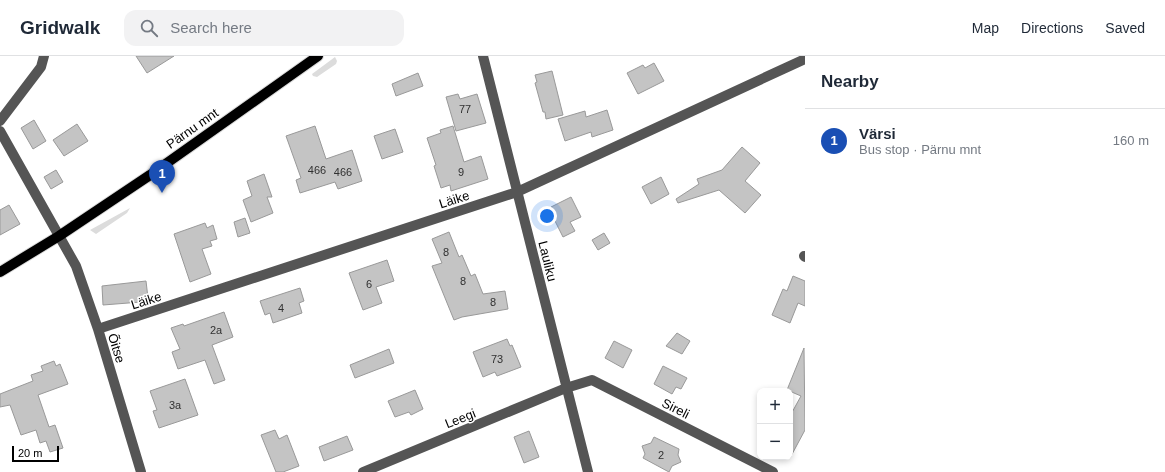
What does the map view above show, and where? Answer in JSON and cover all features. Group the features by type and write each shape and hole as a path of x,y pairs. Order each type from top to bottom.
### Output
{"main road":[{"name":"Pärnu mnt","path":"0,272 59,236 150,175 318,56"}],"street":[{"path":"0,121 40,67 44,56"},
{"name":"Lauliku","path":"483,56 588,472"},
{"name":"Läike","path":"98,329 517,192 805,59"},
{"name":"Õitse","path":"0,131 76,266 98,329 141,472"},
{"name":"Sireli","path":"566,388 592,380 773,472"},
{"name":"Leegi","path":"363,472 566,388"}],"shaded area":[{"path":"335,57 337,61 336,64 317,77 313,76 312,74"},
{"path":"130,208 127,213 96,234 90,230"}],"building":[{"path":"136,56 174,56 147,73"},
{"path":"654,63 664,81 638,94 627,73 643,65 645,68"},
{"path":"552,71 563,115 546,119 535,83 537,82 535,75"},
{"path":"418,73 423,86 396,96 392,84"},
{"path":"458,94 460,99 477,94 486,123 456,131 446,97"},
{"path":"607,110 613,130 592,137 591,132 565,141 558,119 585,111 586,117"},
{"path":"34,120 46,141 33,149 21,128"},
{"path":"77,124 88,141 64,156 53,140"},
{"path":"315,126 326,159 352,150 362,181 338,189 335,182 300,193 296,180 301,178 286,136"},
{"path":"453,126 464,162 481,156 488,179 451,191 450,185 441,188 434,166 436,165 427,138 441,133 440,130"},
{"path":"395,129 403,152 382,159 374,136"},
{"path":"742,147 760,163 745,181 761,195 745,213 719,190 678,203 676,199 699,184 697,179 722,170"},
{"path":"56,170 63,182 51,189 44,177"},
{"path":"264,174 272,197 267,197 273,213 251,222 243,200 252,196 247,181"},
{"path":"661,177 669,194 651,204 642,187"},
{"path":"571,197 581,217 570,222 575,231 563,237 552,215 554,214 551,207"},
{"path":"9,205 20,224 0,235 0,210"},
{"path":"245,218 250,233 238,237 234,222"},
{"path":"205,223 207,228 213,225 217,239 210,241 212,246 202,249 211,274 190,282 174,234"},
{"path":"449,232 459,257 462,255 471,276 475,274 483,294 505,291 508,309 462,317 454,320 432,266 442,263 432,239"},
{"path":"604,233 610,243 598,250 592,240"},
{"path":"387,260 394,281 376,287 382,303 363,310 349,273"},
{"path":"793,276 805,281 805,306 798,303 790,323 772,315 783,289 787,291"},
{"path":"146,281 148,298 140,298 141,302 103,305 102,286"},
{"path":"300,288 304,301 299,303 302,313 273,323 270,313 265,315 260,301"},
{"path":"224,312 233,337 212,345 225,380 214,384 205,360 178,369 172,352 180,349 171,328 183,324 184,326"},
{"path":"677,333 690,341 682,354 666,346"},
{"path":"507,339 510,346 512,345 521,367 497,376 495,372 483,377 473,352"},
{"path":"614,341 632,350 623,368 605,358"},
{"path":"804,348 805,430 793,452 793,411 801,396 793,393 793,388 788,388"},
{"path":"389,349 394,363 355,378 350,365"},
{"path":"54,361 56,366 60,364 68,384 38,395 49,427 55,425 63,448 50,452 46,441 40,443 36,430 21,435 10,405 0,407 0,394 33,381 31,375 43,371 41,366"},
{"path":"663,366 687,378 681,389 676,387 672,394 654,384"},
{"path":"185,379 198,415 159,428 153,411 157,410 150,391"},
{"path":"415,390 423,409 411,415 409,412 395,417 388,401"},
{"path":"275,430 279,439 287,435 299,466 283,472 276,472 261,435"},
{"path":"529,431 539,457 524,463 514,437"},
{"path":"347,436 353,450 324,461 319,447"},
{"path":"654,437 679,449 678,455 681,462 672,466 669,472 643,458 645,454 642,446 651,443"}],"place":[{"name":"Värsi","path":"162,193"}]}
